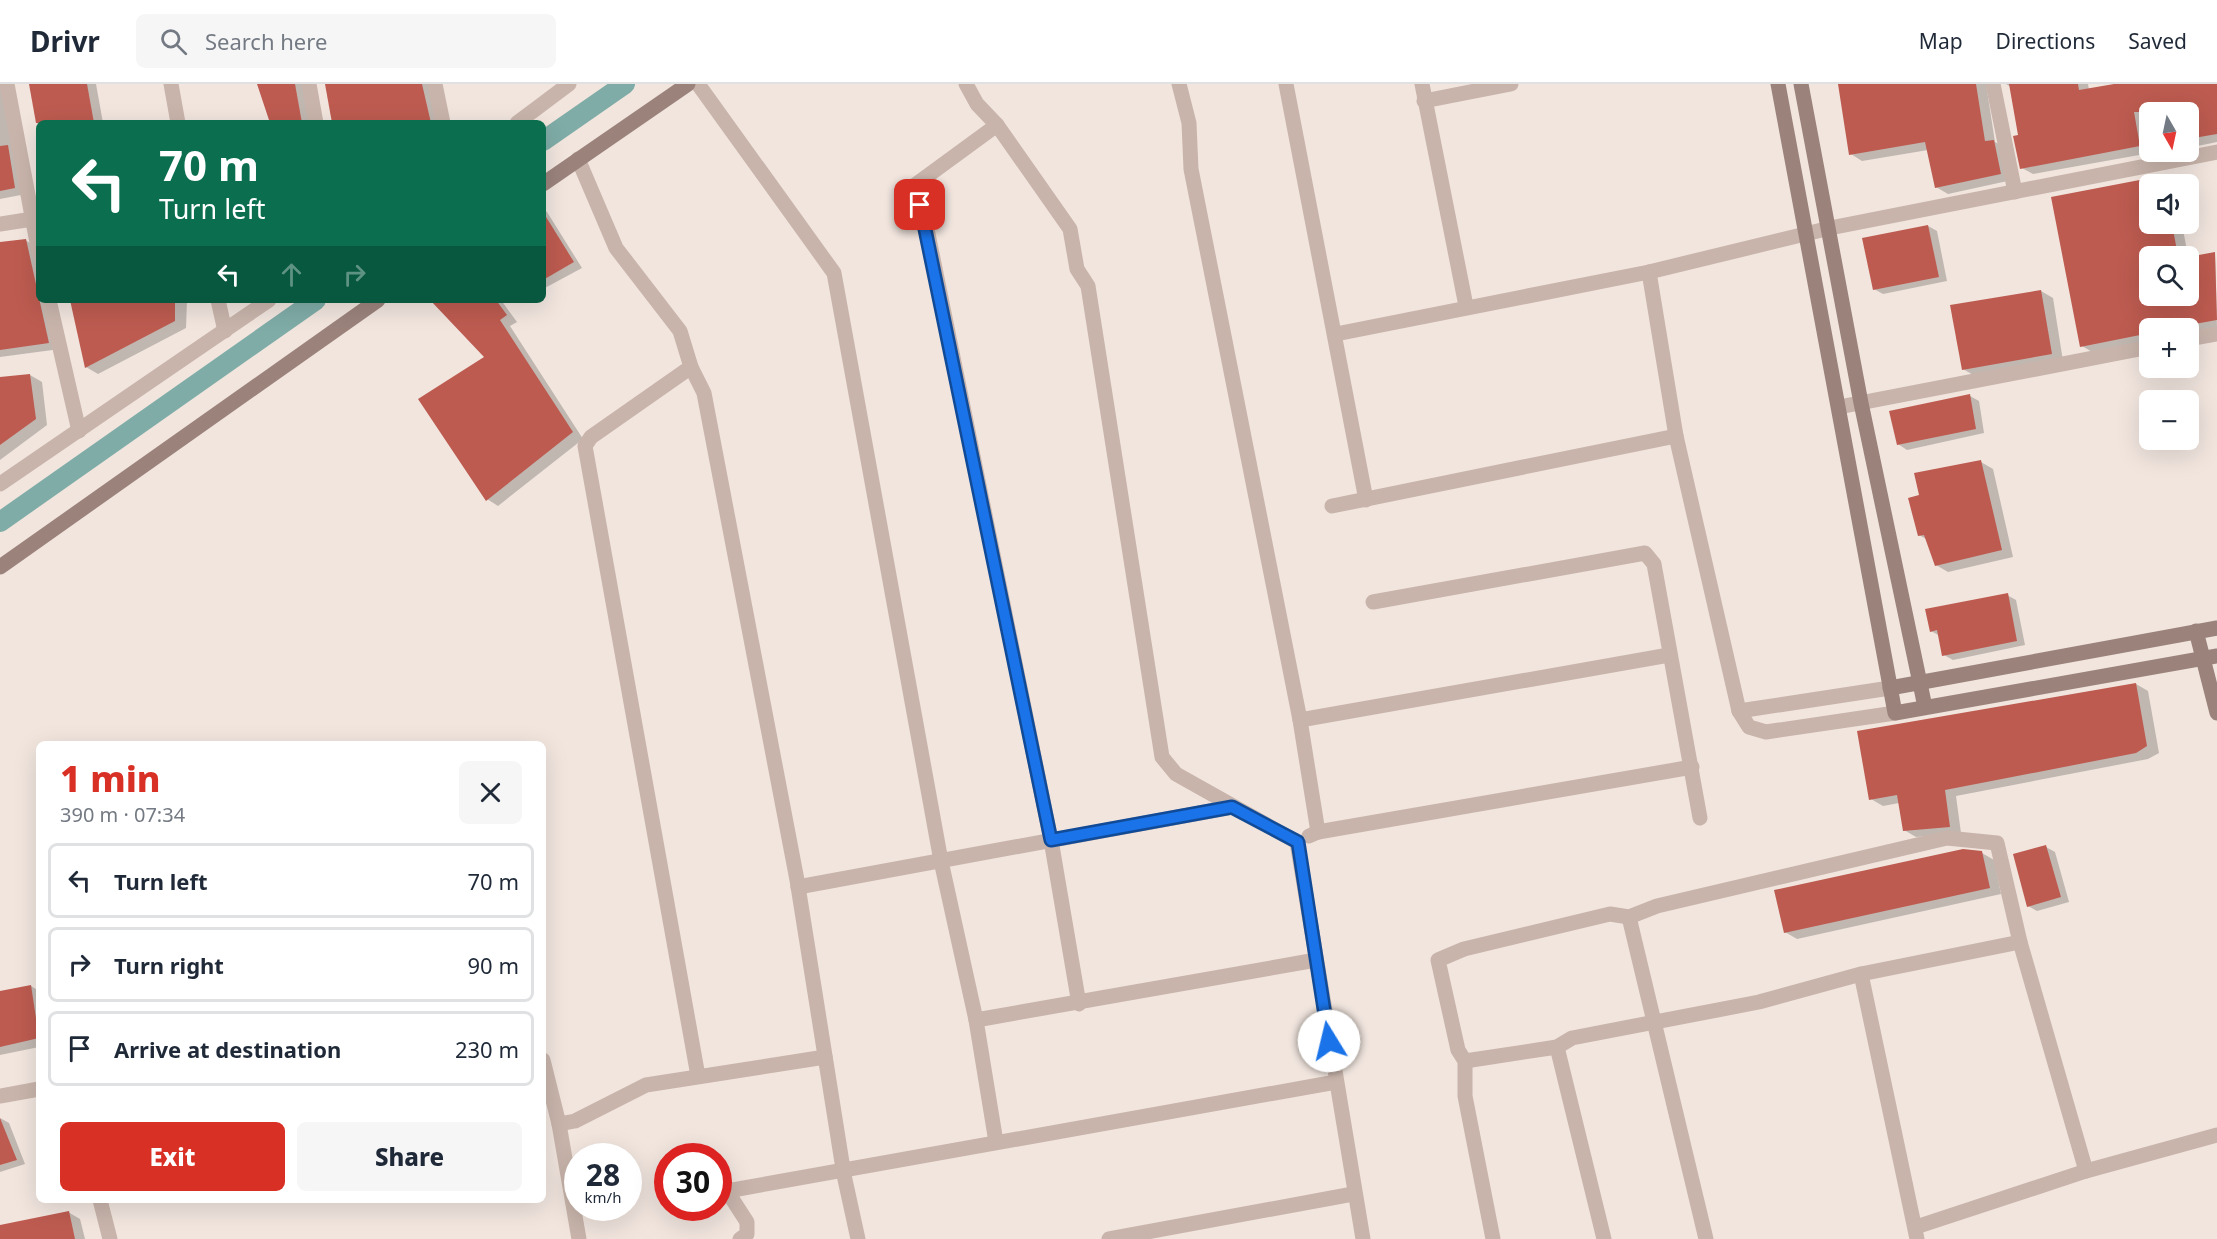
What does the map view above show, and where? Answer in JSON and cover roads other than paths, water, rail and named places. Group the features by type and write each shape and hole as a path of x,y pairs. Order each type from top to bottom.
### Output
{"main road":[{"path":"546,182 688,84"},
{"path":"1778,84 1895,712 2217,656"},
{"path":"1801,84 1830,228 1861,403 1925,707"},
{"path":"0,567 374,303"},
{"path":"1890,688 2217,628"},
{"path":"2196,631 2201,659 2217,713"}],"street":[{"path":"0,224 35,219 7,84"},
{"path":"171,84 177,120"},
{"path":"309,84 315,120"},
{"path":"435,84 442,120"},
{"path":"521,120 569,84"},
{"path":"698,84 834,273 941,861 976,1020 996,1142"},
{"path":"966,84 977,104 997,125 1070,229 1077,269 1088,286 1162,757 1176,774 1298,842"},
{"path":"1179,84 1189,123 1191,170 1300,720 1318,832"},
{"path":"1286,84 1336,334 1366,500"},
{"path":"1422,84 1466,306"},
{"path":"1424,101 1511,84"},
{"path":"1993,84 2015,192"},
{"path":"997,125 915,185 926,224 1051,840 1079,1004"},
{"path":"1336,334 1466,306 1649,272 1830,228 2217,152"},
{"path":"578,159 616,248 680,331 692,367 704,393 798,887 843,1172 858,1239"},
{"path":"1649,272 1676,436 1739,711 1749,727 1766,732 1895,712"},
{"path":"50,303 79,431"},
{"path":"219,303 225,331"},
{"path":"0,484 265,303"},
{"path":"2199,337 2217,334"},
{"path":"1839,407 2139,349"},
{"path":"692,367 591,437 585,446 698,1076"},
{"path":"1332,506 1676,436"},
{"path":"1373,602 1644,553 1654,564 1700,818"},
{"path":"1300,720 1669,655"},
{"path":"1739,711 1890,688"},
{"path":"1298,842 1318,832 1692,767"},
{"path":"798,887 1232,807"},
{"path":"1493,1239 1465,1096 1465,1061 1458,1050 1438,960 1464,949 1610,914 1629,917 1657,906 1947,838 1996,843 2020,942 2086,1171"},
{"path":"1298,842 1353,1194 1363,1239"},
{"path":"1629,917 1706,1239"},
{"path":"1465,1061 1557,1047 1572,1038 1759,1002 1861,974 2020,942"},
{"path":"976,1020 1079,1004 1316,960"},
{"path":"1861,974 1916,1233 2086,1171 2217,1135"},
{"path":"1557,1047 1604,1239"},
{"path":"559,1124 575,1120 646,1085 825,1057"},
{"path":"546,1072 559,1124 579,1239"},
{"path":"740,1239 747,1234 747,1222 727,1191 1336,1082"},
{"path":"0,1096 36,1090"},
{"path":"1108,1239 1353,1194"},
{"path":"101,1203 110,1239"}],"waterway":[{"path":"546,139 625,84"},
{"path":"0,522 312,303"}]}
